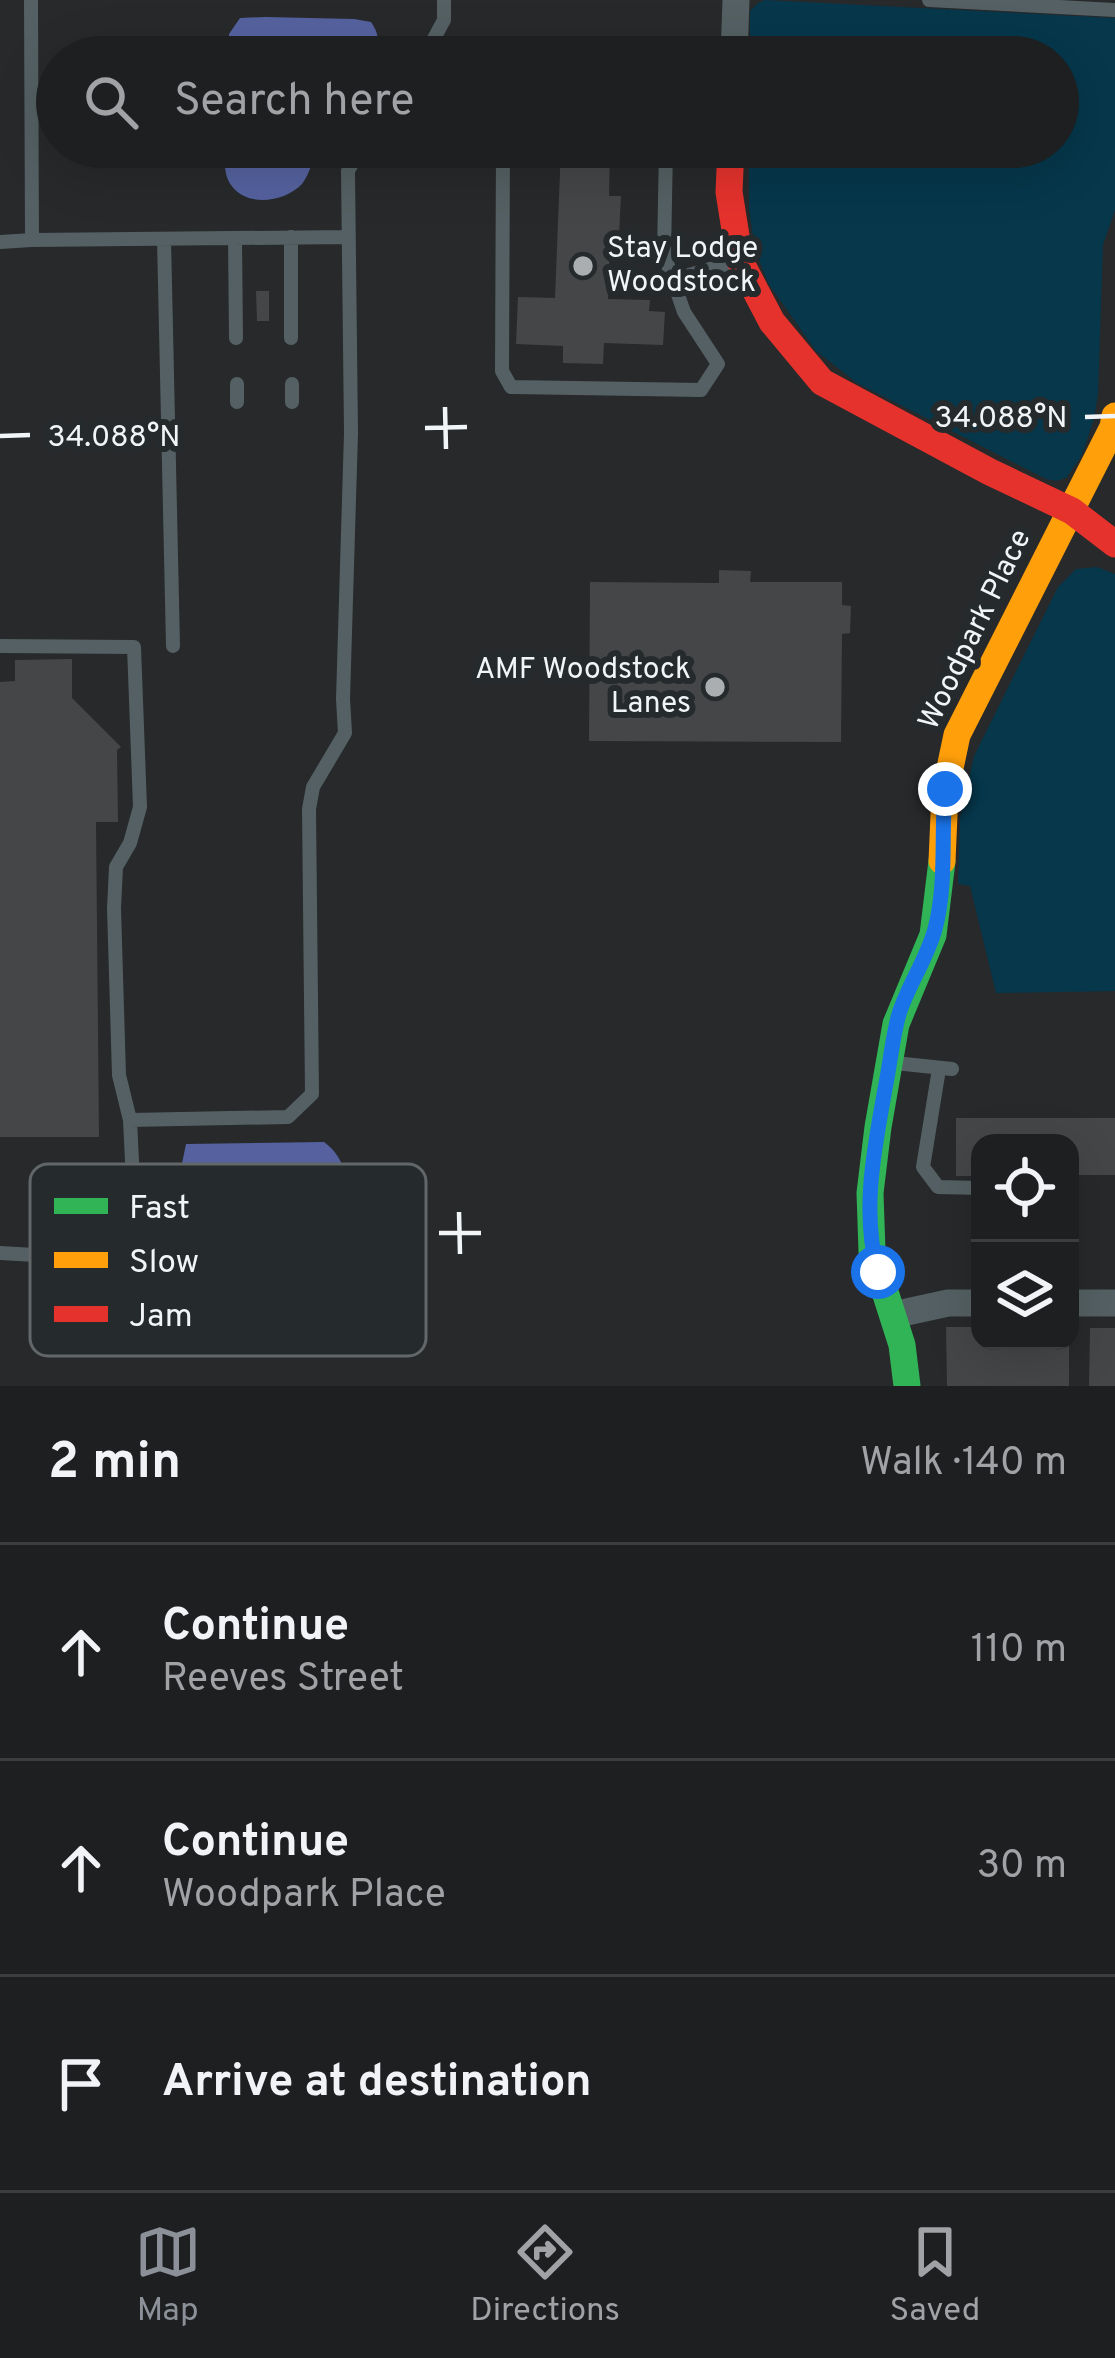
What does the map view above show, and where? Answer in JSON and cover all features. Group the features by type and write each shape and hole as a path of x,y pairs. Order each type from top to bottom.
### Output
{"street":[{"path":"735,36 736,0"},
{"path":"730,168 740,261 772,322 822,382 1072,511 1115,544"},
{"name":"Woodpark Place","path":"907,1386 902,1345 872,1251 870,1193 901,1008 935,928 954,744 1112,431"},
{"path":"1072,511 1115,519"},
{"path":"893,1315 971,1303"},
{"path":"1079,1303 1115,1303"}],"lane":[{"path":"31,0 32,240"},
{"path":"435,36 444,20 444,0"},
{"path":"929,0 1115,10"},
{"path":"130,1120 288,1117 312,1094 309,809 313,787 344,733 351,434 350,168"},
{"path":"503,168 502,371 512,387 701,389 718,364 684,312 664,254 666,168"},
{"path":"291,237 291,338"},
{"path":"0,242 348,237"},
{"path":"164,238 173,646"},
{"path":"235,238 236,338"},
{"path":"671,280 740,261"},
{"path":"237,384 237,403"},
{"path":"292,384 292,402"},
{"path":"0,646 134,647 140,807 130,842 116,867 114,908 119,1075 130,1120 132,1164"},
{"path":"890,1062 945,1069 923,1167 938,1187 971,1188"},
{"path":"0,1253 30,1255"}],"shaded area":[{"path":"758,3 1115,18 1115,210 1103,245 1098,394 1082,455 1067,477 1046,479 857,383 816,351 768,283 755,249 749,168 1079,168 1079,36 750,36 750,11"},
{"path":"1097,567 1115,574 1115,991 996,993 970,886 958,884 960,818 974,756 1058,587 1076,569"}],"water":[{"path":"240,18 354,19 371,22 377,36 229,36"},
{"path":"226,168 310,168 295,190 266,200 238,192"},
{"path":"324,1142 342,1164 182,1164 186,1144"}],"building":[{"name":"Stay Lodge Woodstock","path":"560,168 610,168 609,196 621,196 619,235 610,235 608,299 650,300 649,311 665,312 663,345 604,343 603,364 563,363 563,346 516,344 518,297 555,298"},
{"path":"256,291 269,291 269,321 257,321"},
{"name":"AMF Woodstock Lanes","path":"719,570 751,571 750,582 842,582 842,605 851,606 850,633 842,634 841,742 589,741 590,582 719,583"},
{"path":"72,659 72,698 121,747 117,750 118,822 96,822 99,1137 0,1137 0,682 15,681 15,660"},
{"path":"956,1118 1115,1118 1115,1175 1079,1175 1079,1134 971,1134 971,1176 956,1176"},
{"path":"946,1327 971,1327 971,1350 1069,1350 1069,1386 947,1386"},
{"path":"1090,1328 1115,1328 1115,1386 1089,1386"}],"traffic: fast":[{"path":"907,1386 902,1345 872,1251 870,1193 896,1024 933,935 942,861"}],"traffic: slow":[{"path":"942,861 945,792 957,735 1115,416"}],"traffic: jam":[{"path":"730,168 729,192 740,261 772,322 822,382 1072,511 1115,544"}],"place":[{"name":"Stay Lodge Woodstock","path":"583,266"},
{"name":"AMF Woodstock Lanes","path":"715,687"}],"route":[{"path":"878,1272 869,1224 878,1127 896,1024 935,928 945,789"}]}
